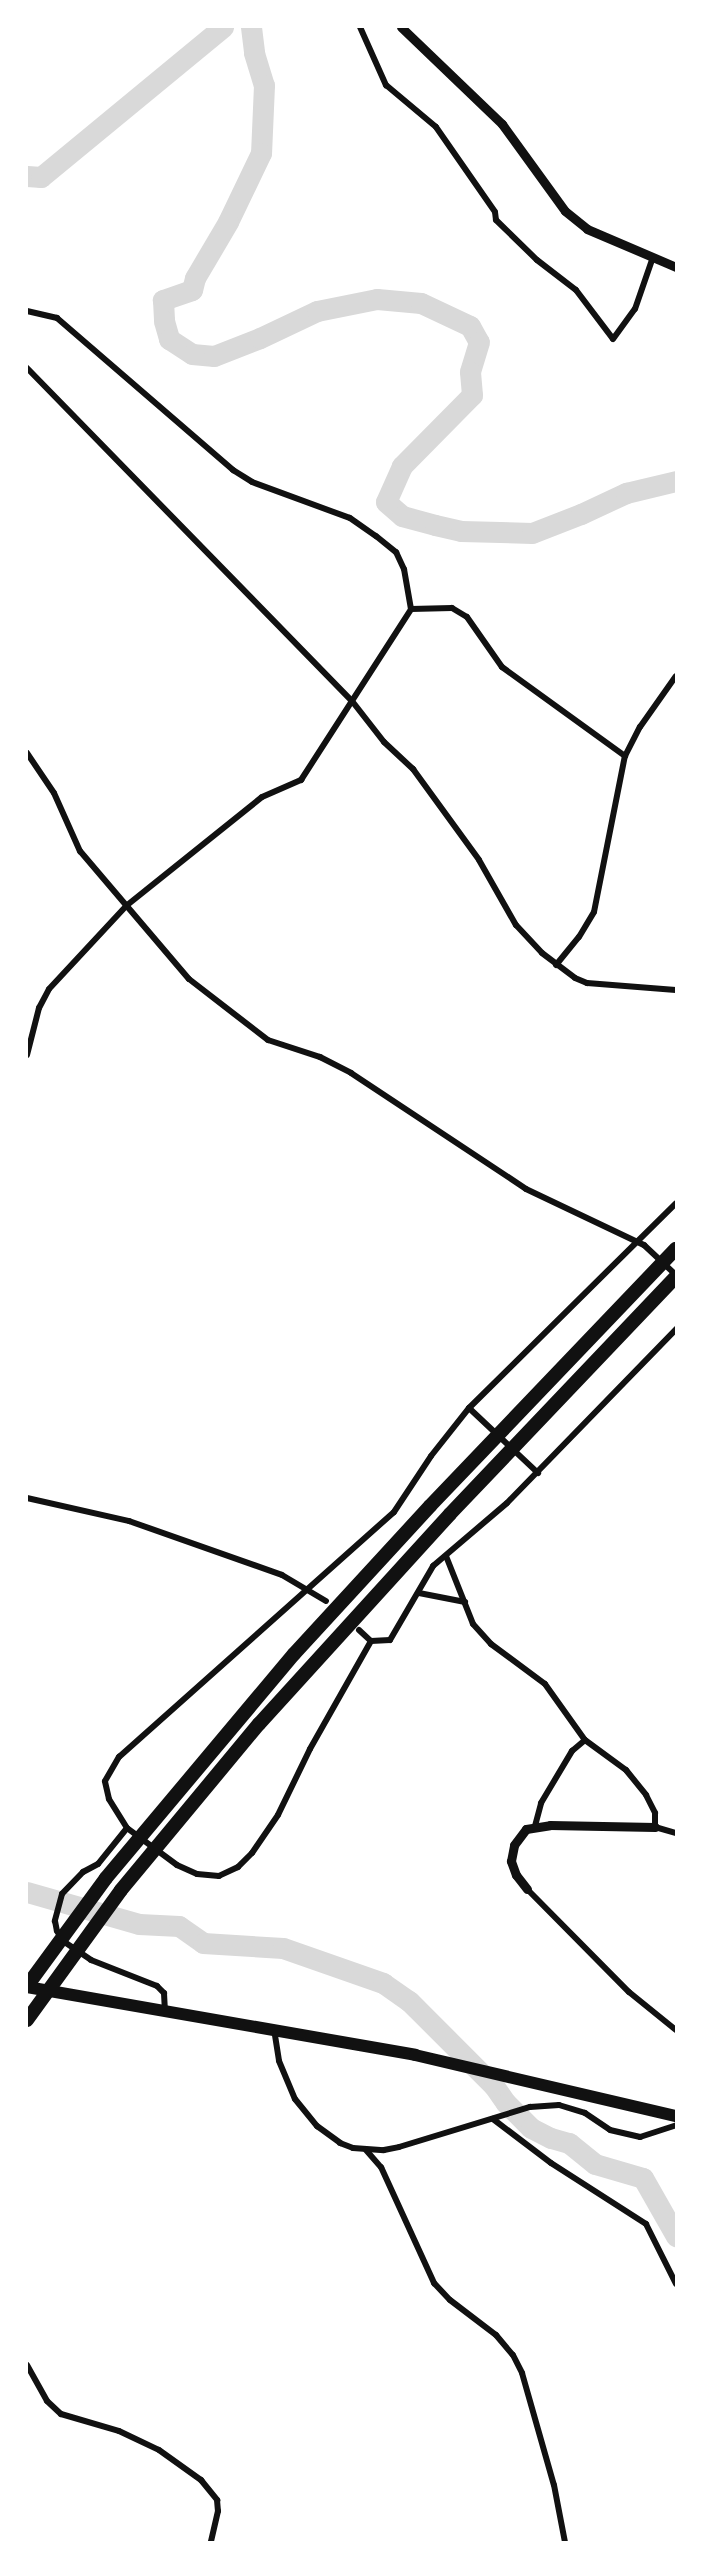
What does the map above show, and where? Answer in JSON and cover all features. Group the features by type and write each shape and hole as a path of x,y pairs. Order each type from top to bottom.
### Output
{"highway":[{"path":"27,1986 106,1878 245,1710 344,1599 676,1249"},
{"path":"30,2015 114,1900 167,1834 360,1611 676,1276"}],"main road":[{"path":"27,1986 415,2055 676,2116"}],"street":[{"path":"360,27 386,85 436,127 489,203 496,219 537,260 576,291 613,339 635,309 653,256"},
{"path":"401,27 502,124 565,211 587,229 676,267"},
{"path":"27,311 57,318 233,470 252,482 350,518 376,536 396,552 404,569 411,609 301,780 262,797 126,906 49,989 39,1008 27,1054"},
{"path":"27,368 352,701 384,741 413,769 445,810 516,925 542,953 556,965 586,983 676,990"},
{"path":"411,609 452,608 467,617 502,667 625,756"},
{"path":"556,965 594,912 625,756 640,727 676,676"},
{"path":"27,753 54,793 80,851 189,980 268,1040 320,1057 351,1073 526,1189 644,1245 676,1276"},
{"path":"371,1641 310,1749 278,1815 252,1853 238,1867 219,1876 197,1874 177,1865 127,1828 109,1799 105,1781 119,1757 394,1512 431,1456 469,1408 676,1203"},
{"path":"359,1630 371,1641 390,1640 433,1566 507,1503 538,1473 676,1329"},
{"path":"469,1408 538,1473"},
{"path":"27,1498 129,1521 282,1575 310,1589 326,1601"},
{"path":"446,1556 473,1624 491,1644 545,1684 585,1740 626,1770 646,1795 655,1813 655,1827"},
{"path":"419,1593 465,1602"},
{"path":"535,1826 541,1803 572,1751 585,1740"},
{"path":"676,1833 655,1827 535,1826 526,1829 514,1845 511,1861 516,1875 527,1889 623,1986 676,2031"},
{"path":"127,1828 98,1864 83,1872 62,1894 55,1921 57,1931 63,1941 90,1960 157,1986 164,1993 165,2010"},
{"path":"273,2029 279,2061 295,2099 305,2114 340,2143 366,2150 399,2147 530,2107 559,2105 585,2113 610,2130 640,2137 676,2125"},
{"path":"493,2119 551,2163 646,2224 676,2284"},
{"path":"366,2150 381,2167 434,2283 450,2300 496,2335 513,2355 522,2373 554,2485 565,2542"},
{"path":"27,2365 46,2401 62,2414 129,2435 159,2450 201,2480 217,2500 218,2511 211,2542"}],"waterway":[{"path":"27,176 41,177 223,27"},
{"path":"251,27 254,53 264,85 261,153 228,222 195,278 192,290 163,300 164,321 169,339 192,354 214,356 260,338 317,311 377,299 421,303 470,326 479,342 470,372 472,395 402,466 386,502 402,516 461,531 532,533 626,493 676,481"},
{"path":"27,1892 139,1924 179,1926 203,1943 283,1948 383,1983 409,2001 494,2086 506,2103 531,2128 551,2138 569,2143 595,2164 643,2178 676,2236"}]}
